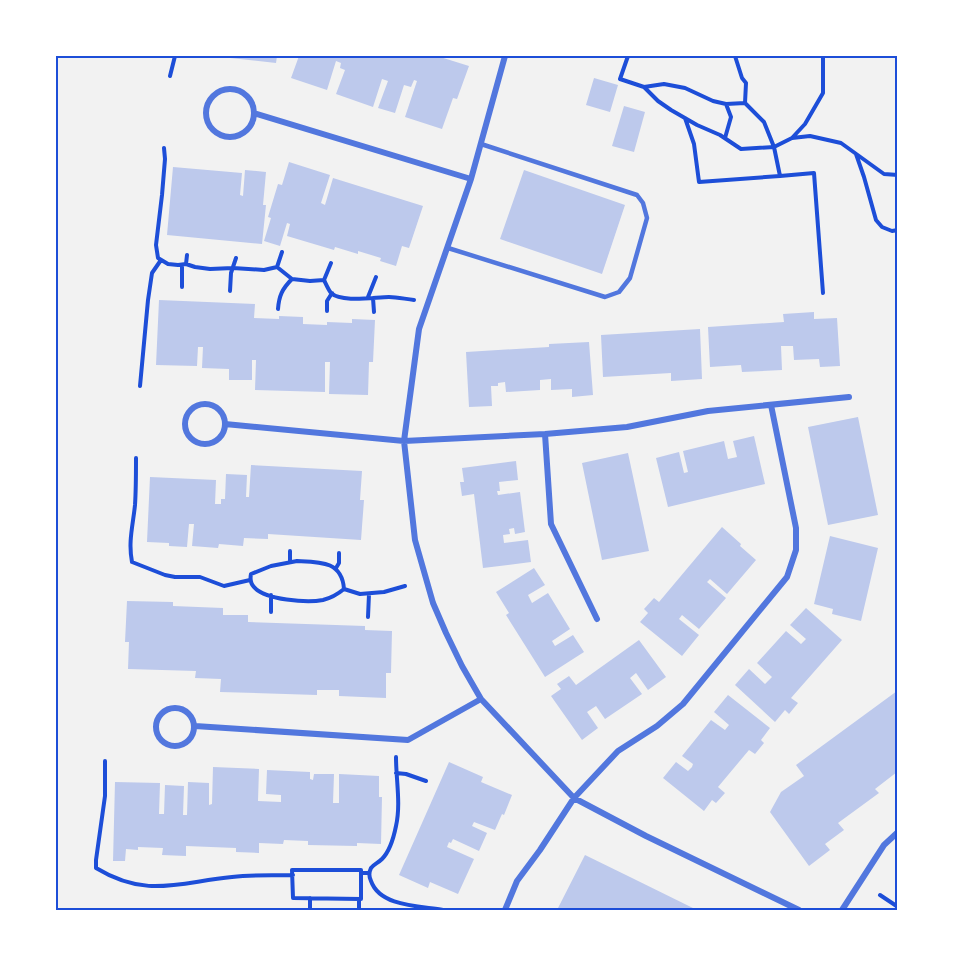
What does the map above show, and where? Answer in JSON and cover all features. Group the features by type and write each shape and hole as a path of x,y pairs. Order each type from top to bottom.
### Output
{"street":[{"path":"505,56 471,179 419,329 404,441 415,540 433,603 462,666 481,699 574,798 646,836 799,910"},
{"path":"230,89 247,96 254,113 247,131 230,138 212,131 205,113 212,96 230,89"},
{"path":"254,113 471,179"},
{"path":"225,424 404,441 627,428 708,411 849,397"},
{"path":"205,404 219,409 224,416 225,424 219,438 205,443 191,438 186,431 185,423 186,416 191,410 197,405 205,404"},
{"path":"505,910 517,881 574,798 618,751 657,726 683,704 787,577 796,550 796,528 771,405"},
{"path":"545,434 551,524 597,620"},
{"path":"195,726 408,740 481,699"},
{"path":"174,707 189,713 195,726 189,740 183,745 175,746 161,741 155,727 161,714 174,707"},
{"path":"842,910 884,845 897,832"}],"lane":[{"path":"448,248 605,297 619,292 630,278 647,218 643,203 637,195 481,144"}],"path":[{"path":"170,76 175,56"},
{"path":"628,56 620,79 644,87 658,101 684,118 725,138 741,149 774,147 792,138 810,136 841,143 884,174 897,175"},
{"path":"735,56 742,78 746,83 745,103 764,122 774,147 780,176"},
{"path":"792,138 805,124 823,93 823,56"},
{"path":"644,87 664,84 685,88 713,101 726,104 745,103"},
{"path":"725,138 731,117 726,104"},
{"path":"684,118 694,144 699,182 814,173 823,293"},
{"path":"164,148 163,186 156,244 158,258 168,264 195,267 264,270 277,267"},
{"path":"855,153 876,220 892,231 897,230"},
{"path":"277,267 282,252"},
{"path":"182,287 184,265 188,255"},
{"path":"230,291 231,273 236,258"},
{"path":"140,386 152,273 161,260"},
{"path":"324,280 331,262"},
{"path":"277,267 292,279 324,280"},
{"path":"374,312 370,298 376,277"},
{"path":"278,309 281,291 292,279"},
{"path":"324,280 332,293 346,298 392,297 414,300"},
{"path":"327,311 327,301 332,293"},
{"path":"136,458 135,506 130,534 132,562 165,575 200,577 224,586 250,580"},
{"path":"290,551 290,562"},
{"path":"336,568 339,563 339,553"},
{"path":"307,561 329,564 336,568 340,573 344,589 339,594 310,602 291,600 259,591 250,580 251,573 257,571 290,562 307,561"},
{"path":"344,589 369,594 405,586"},
{"path":"368,617 369,594"},
{"path":"271,595 271,612"},
{"path":"369,873 375,864 382,860 397,824 396,757"},
{"path":"105,761 105,796 96,868 129,883 163,887 230,877 292,875"},
{"path":"396,773 426,781"},
{"path":"359,899 293,898 292,870 361,870 361,873 369,873"},
{"path":"359,910 361,873"},
{"path":"369,873 375,889 381,896 401,903 444,910"},
{"path":"880,895 897,908"},
{"path":"310,898 310,910"}],"building":[{"path":"221,56 277,56 276,63"},
{"path":"299,56 437,56 469,66 457,99 453,98 442,129 405,117 417,81 414,80 411,87 404,85 395,113 378,108 388,81 382,79 373,107 336,94 345,70 340,68 341,63 336,61 327,90 291,78"},
{"path":"594,78 618,85 610,112 586,105"},
{"path":"624,106 645,112 634,152 612,146"},
{"path":"289,162 330,175 321,203 325,205 333,178 423,206 409,248 402,246 396,266 380,261 381,258 358,251 358,254 335,247 334,250 287,236 290,224 287,223 280,246 264,241 271,218 268,217 278,184 282,185"},
{"path":"173,167 242,173 240,195 243,196 245,170 266,172 263,205 266,205 262,244 167,235"},
{"path":"524,170 625,205 602,274 500,239"},
{"path":"159,300 255,304 254,318 303,317 303,324 327,325 327,322 352,323 352,319 375,320 373,362 369,362 368,395 329,394 330,362 325,362 325,392 255,390 256,360 252,360 252,380 229,380 229,369 202,368 203,347 198,347 197,366 156,365"},
{"path":"814,312 814,319 837,318 840,366 820,367 819,359 794,360 793,346 781,346 782,370 742,372 741,365 710,367 708,327 784,322 783,314"},
{"path":"700,329 702,379 671,381 671,373 603,377 601,335"},
{"path":"589,342 593,395 572,397 572,389 551,390 551,379 540,380 540,390 506,392 505,382 498,383 498,386 491,386 492,406 469,407 466,352"},
{"path":"858,417 878,515 828,525 808,427"},
{"path":"754,436 765,484 668,507 656,458 679,452 684,473 688,472 683,451 724,441 728,459 737,457 733,441"},
{"path":"628,453 649,551 602,560 582,463"},
{"path":"516,461 518,480 499,482 500,491 497,491 498,495 520,492 525,532 515,534 514,528 509,529 510,534 503,535 504,543 528,540 531,562 483,568 474,494 462,496 460,482 464,482 462,468"},
{"path":"251,465 362,471 360,500 364,500 361,540 268,534 268,539 244,538 243,546 219,544 218,548 192,546 194,524 189,524 187,547 147,542 150,477 216,480 215,504 221,504 221,499 225,499 226,474 247,475 246,497 249,497"},
{"path":"722,527 756,560 727,594 710,579 707,582 726,598 699,629 682,615 679,619 699,635 682,656 640,622 648,613 644,609 654,598 659,602"},
{"path":"830,536 878,548 861,621 832,614 833,609 814,604"},
{"path":"534,568 545,585 528,595 532,603 548,593 570,629 552,641 555,646 573,635 584,652 545,677 506,615 509,613 496,592"},
{"path":"127,601 173,602 173,606 223,608 223,615 248,615 248,622 365,626 365,630 392,631 391,673 386,673 386,698 339,696 339,690 317,690 317,695 220,692 221,679 195,678 196,671 128,669 129,642 125,642"},
{"path":"806,608 842,640 791,698 798,703 789,714 785,710 775,722 735,685 749,669 765,684 772,677 757,663 786,631 801,644 806,639 790,625"},
{"path":"639,640 666,677 648,690 636,673 630,678 642,694 605,719 596,706 587,712 598,728 582,740 551,696 561,689 557,684 569,676 576,685"},
{"path":"897,691 897,772 875,789 879,793 838,823 844,830 825,844 830,850 809,866 770,812 781,792 804,776 796,765"},
{"path":"728,695 770,728 761,740 764,743 755,754 749,750 718,787 725,793 716,803 712,800 704,811 663,778 676,762 688,771 692,767 693,764 682,756 711,720 725,730 729,725 714,712"},
{"path":"449,762 483,777 481,782 512,795 495,830 474,822 472,826 487,833 479,851 453,839 451,843 449,842 447,847 474,859 458,894 430,882 428,888 399,875"},
{"path":"213,767 259,769 258,801 281,802 281,795 266,794 267,770 310,772 310,779 313,780 314,774 334,774 333,803 339,803 339,774 379,776 379,797 382,797 381,844 308,845 308,841 284,840 283,844 259,843 259,853 236,852 236,848 186,846 186,856 162,855 163,848 138,847 138,850 126,849 125,861 113,861 115,782 160,783 159,814 164,814 165,785 184,786 183,815 187,815 188,782 209,783 209,805 212,804"},
{"path":"585,855 630,877 697,910 557,910"}]}
